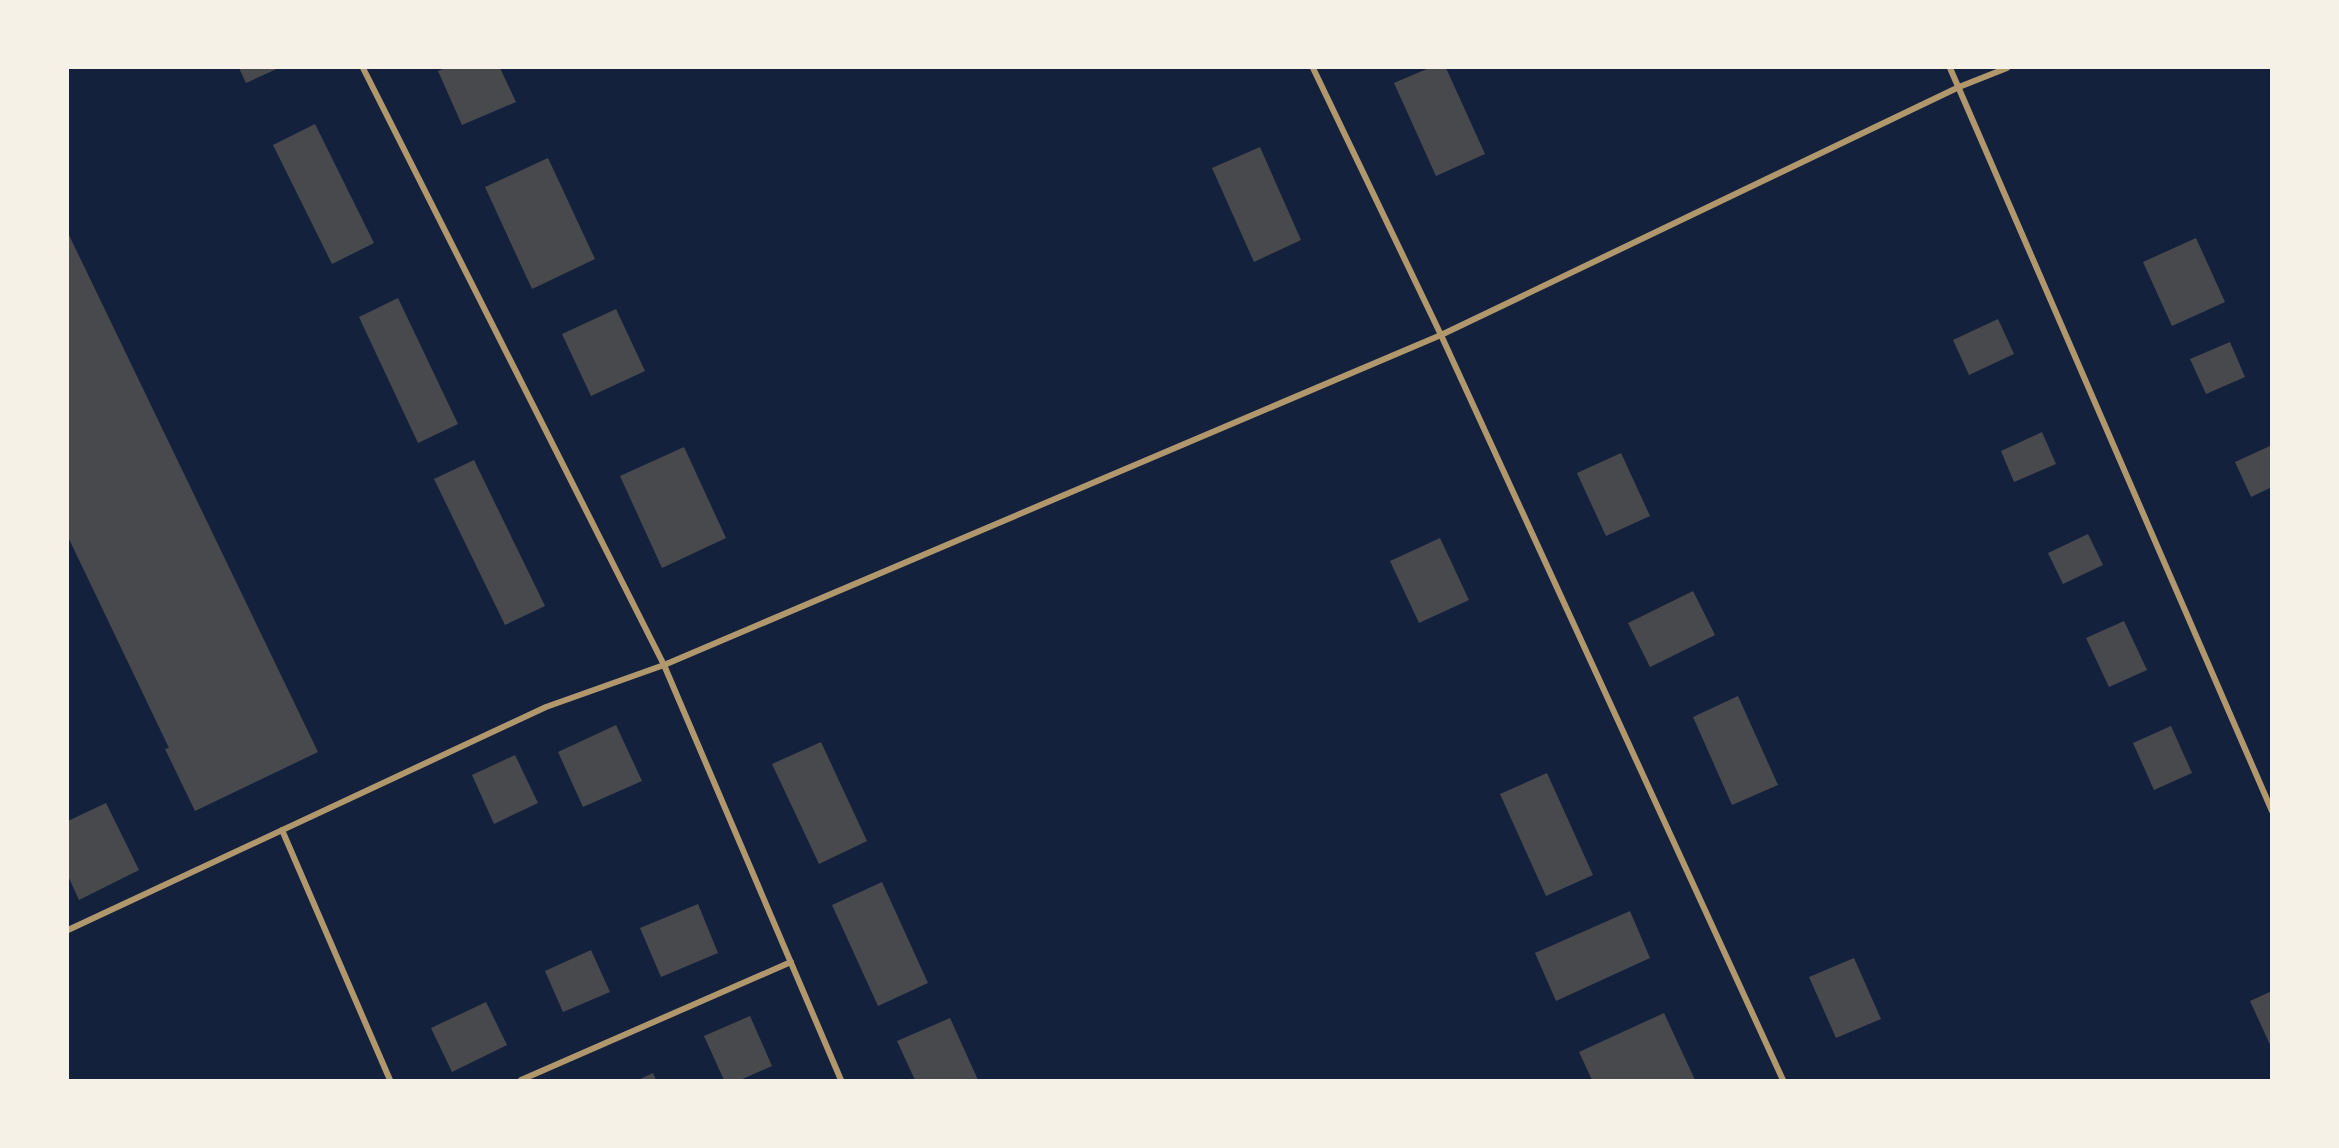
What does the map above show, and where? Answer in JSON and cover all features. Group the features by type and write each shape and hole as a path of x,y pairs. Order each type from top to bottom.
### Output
{"street":[{"path":"363,68 664,664 841,1080"},
{"path":"1313,68 1441,334 1784,1080"},
{"path":"1950,68 2271,811"},
{"path":"68,930 546,707 664,664 1441,334 1959,87 2007,68"},
{"path":"282,830 390,1080"},
{"path":"521,1080 791,963"}],"building":[{"path":"239,68 279,68 246,83"},
{"path":"445,68 500,68 516,102 462,125 438,71"},
{"path":"1429,68 1446,68 1485,154 1436,176 1394,83"},
{"path":"315,124 374,243 332,264 273,145"},
{"path":"1260,147 1301,240 1254,262 1212,168"},
{"path":"548,158 595,259 532,289 485,187"},
{"path":"68,233 318,752 195,811 165,749 169,748 68,537"},
{"path":"2196,238 2225,302 2172,326 2143,262"},
{"path":"398,298 458,424 418,443 359,317"},
{"path":"616,309 645,371 591,396 562,334"},
{"path":"1998,319 2014,354 1969,375 1953,340"},
{"path":"2230,342 2245,377 2206,394 2190,359"},
{"path":"2042,432 2056,464 2014,482 2001,451"},
{"path":"2272,445 2272,487 2251,497 2235,462"},
{"path":"684,447 726,538 662,568 620,476"},
{"path":"1621,453 1650,516 1606,536 1577,473"},
{"path":"474,460 545,606 505,625 434,479"},
{"path":"2088,534 2103,565 2063,584 2048,553"},
{"path":"1440,538 1469,600 1419,623 1390,561"},
{"path":"1693,591 1715,635 1650,667 1628,623"},
{"path":"2124,621 2147,670 2109,687 2086,638"},
{"path":"1738,696 1778,785 1732,805 1693,717"},
{"path":"616,725 642,781 583,807 558,752"},
{"path":"2171,726 2192,773 2154,790 2133,743"},
{"path":"821,742 867,841 819,864 772,764"},
{"path":"515,755 538,803 494,824 472,775"},
{"path":"1547,773 1593,875 1546,896 1500,794"},
{"path":"106,803 139,870 79,900 68,876 68,821"},
{"path":"882,882 928,983 878,1006 832,905"},
{"path":"698,904 718,953 661,977 640,928"},
{"path":"1630,911 1650,958 1556,1001 1535,953"},
{"path":"591,950 610,992 563,1012 545,971"},
{"path":"1854,958 1881,1019 1836,1038 1809,977"},
{"path":"2272,991 2272,1049 2250,1001"},
{"path":"486,1002 507,1045 452,1072 431,1028"},
{"path":"1664,1013 1695,1080 1592,1080 1579,1052"},
{"path":"750,1016 772,1066 740,1080 724,1080 704,1036"},
{"path":"950,1018 978,1080 915,1080 897,1041"},
{"path":"653,1073 656,1080 638,1080"}]}
